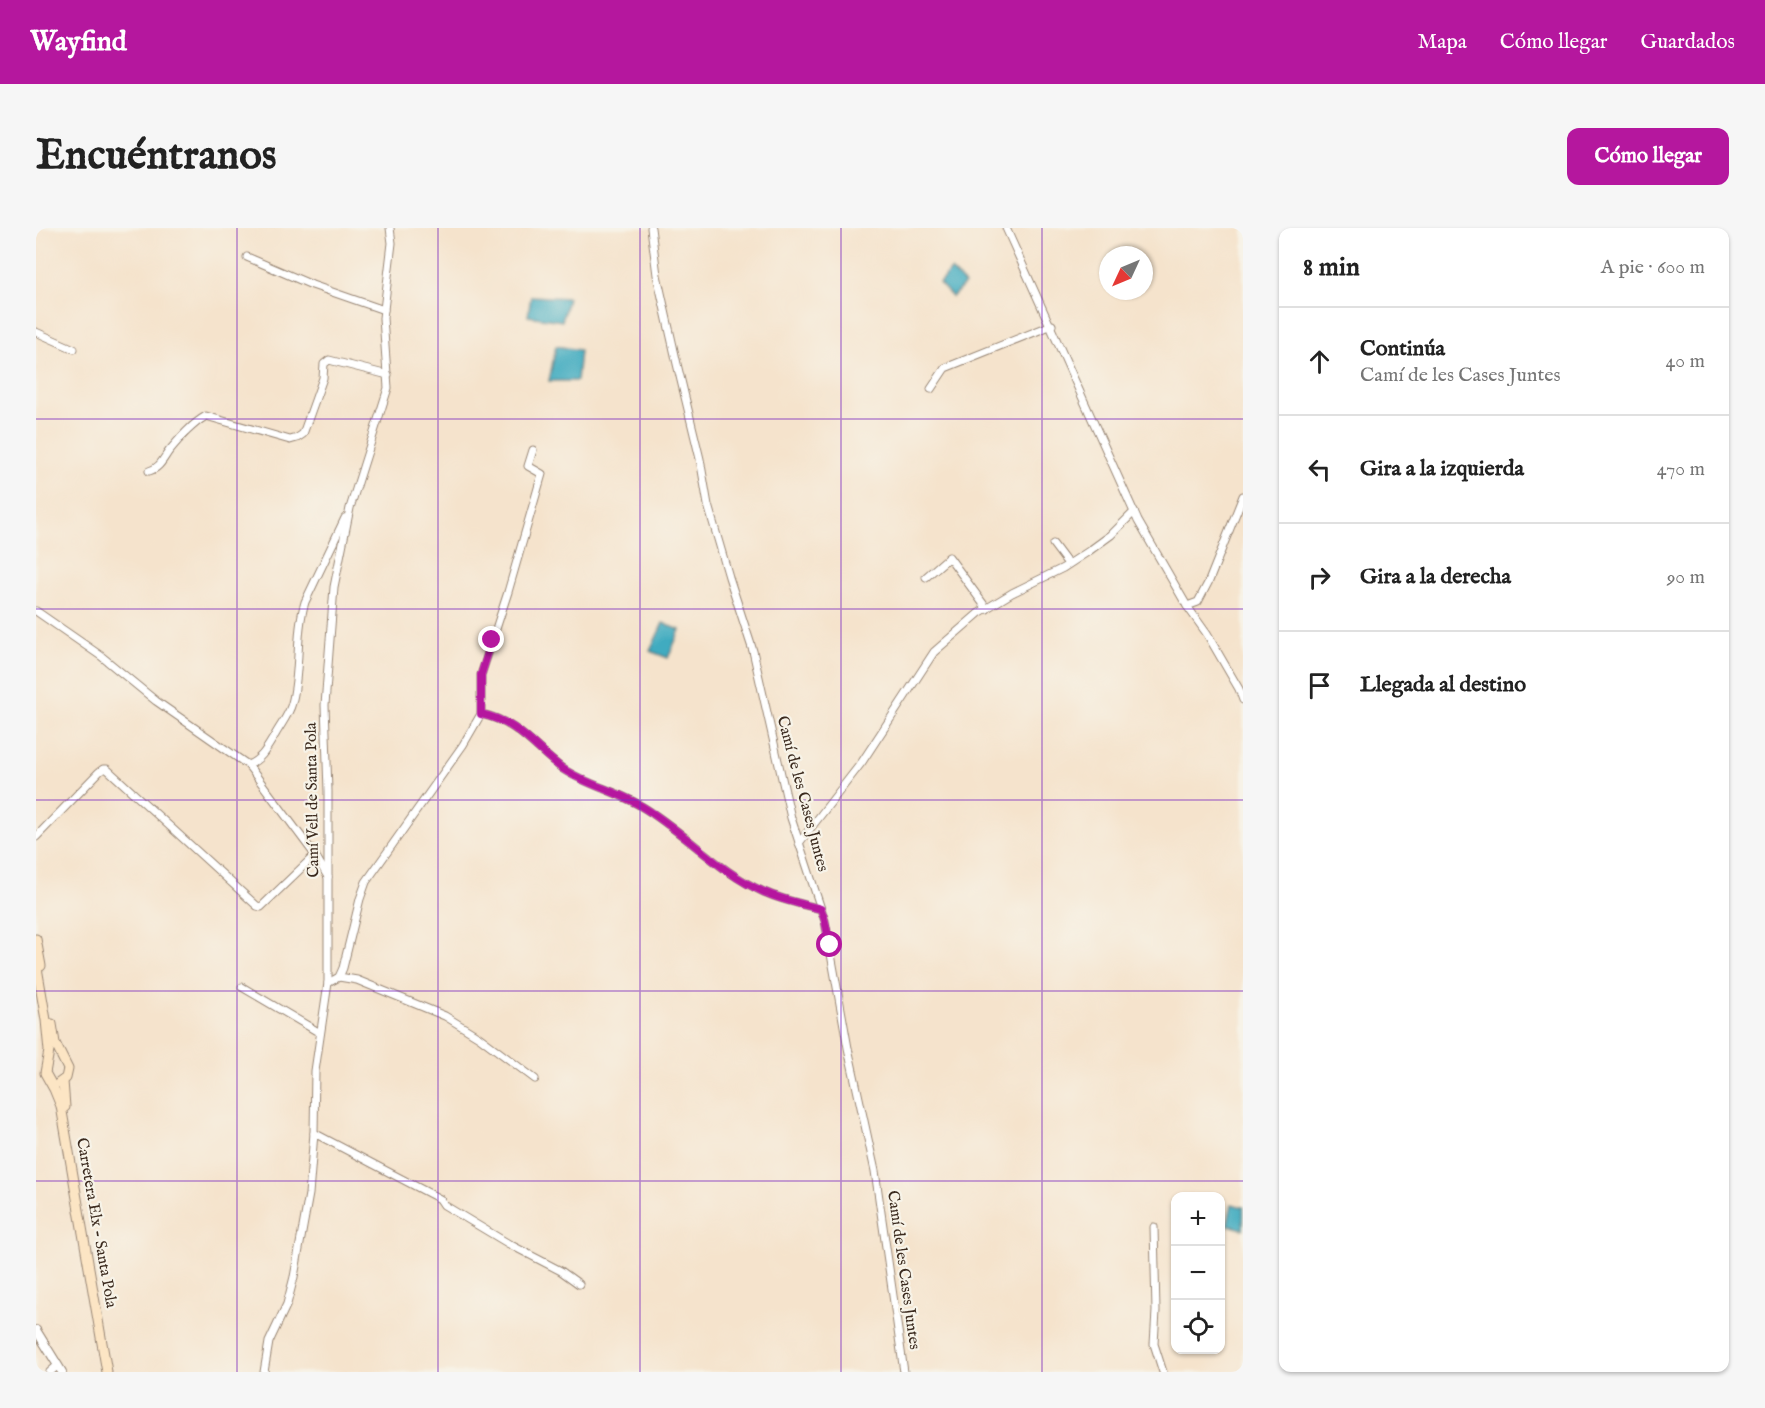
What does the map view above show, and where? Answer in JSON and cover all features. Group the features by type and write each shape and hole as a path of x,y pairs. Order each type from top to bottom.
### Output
{"main road":[{"path":"36,939 55,1043 68,1069 66,1078 57,1083 50,1082 45,1073 49,1051 36,962"},
{"path":"48,1062 54,1059 63,1061"},
{"name":"Carretera Elx - Santa Pola","path":"63,1081 63,1094 109,1372"},
{"name":"Carretera Elx - Santa Pola","path":"50,1082 61,1106 109,1372"}],"street":[{"name":"Camí Vell de Santa Pola","path":"264,1372 269,1342 287,1304 294,1277 309,1194 314,1133 315,1071 328,983 329,879 325,705 334,587 350,508 388,388 383,334 392,243 390,228"},
{"name":"Camí de les Cases Juntes","path":"651,228 657,275 700,459 708,505 753,651 799,843 825,921 848,1048 875,1171 904,1372"},
{"path":"1006,228 1052,325 1134,513 1187,606 1207,634 1243,700"},
{"path":"247,257 312,285 384,310"},
{"path":"931,389 945,368 1052,325"},
{"path":"36,332 74,349"},
{"path":"149,471 161,464 176,443 206,416 290,440 297,438 303,434 323,378 324,364 329,360 388,375"},
{"path":"328,983 339,977 343,968 366,882 463,745 481,714 481,675 542,474 528,466 533,450"},
{"path":"1187,606 1198,602 1243,496"},
{"path":"248,765 258,760 266,750 292,703 300,616 350,508"},
{"path":"799,843 862,762 934,652 947,639 987,609 1068,564 1111,535 1134,513"},
{"path":"1053,544 1068,564"},
{"path":"926,577 949,557 987,609"},
{"path":"36,611 101,656 156,701 248,765 315,855 329,879"},
{"path":"481,714 491,716 525,735 564,769 639,804 752,886 765,893 821,909"},
{"path":"36,837 103,768 107,769 257,906 261,907 315,855"},
{"path":"339,977 357,980 445,1016 479,1037 535,1079"},
{"path":"242,987 320,1033"},
{"path":"314,1133 440,1199 444,1205 508,1244 561,1271 579,1284"},
{"path":"1154,1227 1156,1311 1154,1344 1164,1372"},
{"path":"36,1330 56,1370"}],"water":[{"path":"951,270 965,284 952,297 939,283"},
{"path":"531,296 568,298 562,321 528,316"},
{"path":"556,346 580,350 577,381 549,381"},
{"path":"663,623 680,630 668,658 650,651"},
{"path":"1232,1204 1243,1207 1243,1229 1227,1225"}],"route":[{"path":"492,640 481,675 481,714 491,716 525,735 564,769 639,804 752,886 765,893 821,909 830,945"}]}
